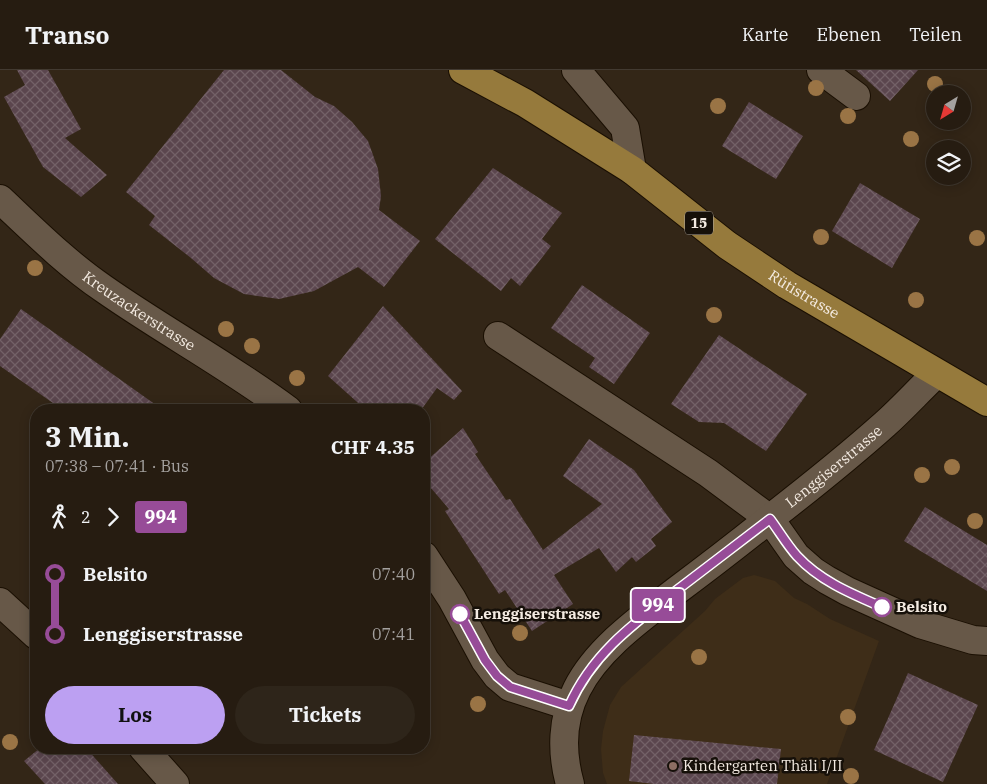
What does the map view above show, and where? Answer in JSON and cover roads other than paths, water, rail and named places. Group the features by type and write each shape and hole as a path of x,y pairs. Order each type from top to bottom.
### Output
{"main road":[{"name":"Rütistrasse","path":"463,70 525,103 632,170 727,245 779,280 936,374 987,402"}],"street":[{"path":"576,70 625,128 632,170"},
{"path":"821,70 856,96"},
{"name":"Kreuzackerstrasse","path":"0,200 58,255 104,289 254,385 280,404"},
{"path":"498,336 708,473 770,519 796,556 812,571 847,591 920,624 973,640 987,641"},
{"name":"Lenggiserstrasse","path":"570,784 565,766 565,726 569,706 577,688 588,672 612,645 637,622 770,519 885,424 936,374"},
{"path":"430,565 452,599 485,660 497,676 510,687 569,706"},
{"path":"0,602 30,630"},
{"path":"148,754 176,784"}],"place":[{"name":"Belsito","path":"882,607"},
{"name":"Lenggiserstrasse","path":"460,614"},
{"name":"Kindergarten Thäli I/II","path":"673,766"}]}
